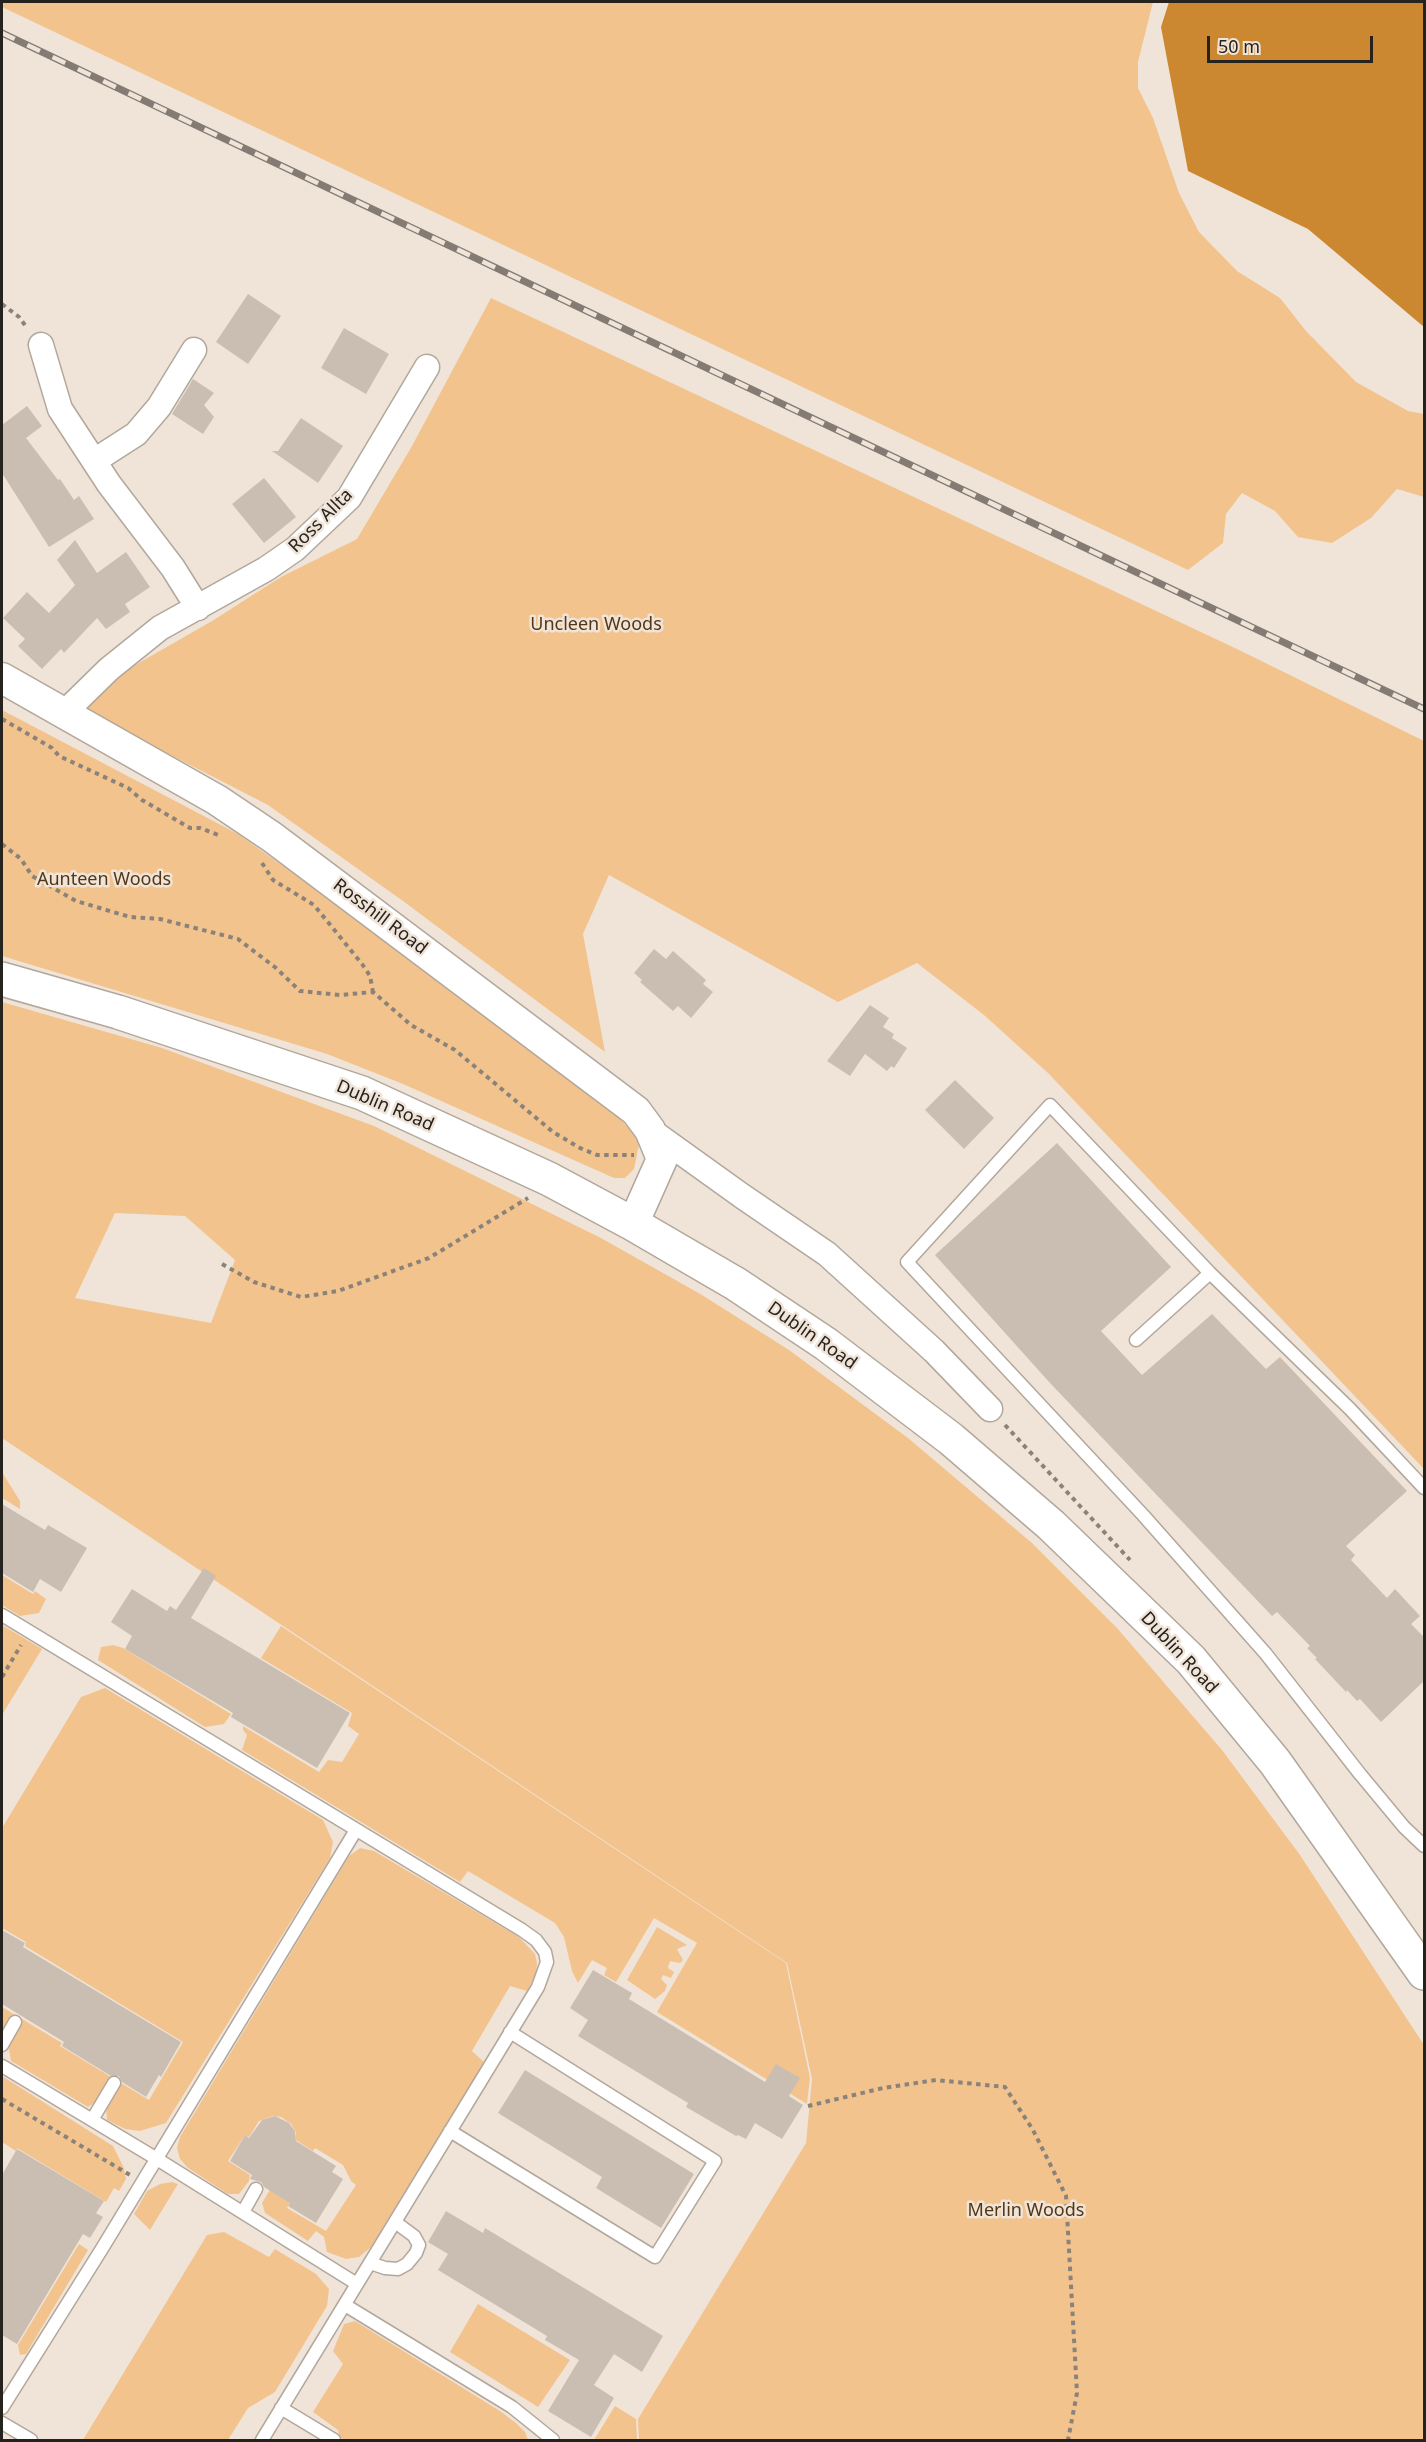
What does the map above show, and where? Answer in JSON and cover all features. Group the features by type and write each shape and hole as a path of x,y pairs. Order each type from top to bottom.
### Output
{"main road":[{"name":"Dublin Road","path":"2,979 118,1012 362,1093 549,1179 633,1224 736,1284 826,1344 951,1439 1051,1525 1191,1660 1275,1762 1425,1973"}],"street":[{"path":"41,345 60,409 94,462 173,568 198,608"},
{"path":"94,462 136,434 159,407 194,350"},
{"name":"Ross Allta","path":"63,714 110,669 160,628 266,569 296,549 349,498 428,367"},
{"name":"Rosshill Road","path":"2,678 217,800 272,837 636,1111 654,1140"},
{"path":"633,1224 662,1159 654,1140"},
{"path":"654,1140 827,1254 934,1352 990,1409"}],"lane":[{"path":"1425,1488 1350,1409 1210,1273 1050,1105 907,1262 1143,1515 1243,1628 1404,1827 1425,1846"},
{"path":"1136,1340 1210,1273"},
{"path":"2,1615 536,1940 544,1952 547,1962 544,1973 510,2032 262,2440"},
{"path":"2,2408 157,2159 356,1830"},
{"path":"2,2045 15,2022"},
{"path":"450,2131 655,2257 715,2160 510,2032"},
{"path":"2,2066 157,2159 357,2284"},
{"path":"92,2120 114,2083"},
{"path":"243,2212 255,2189"},
{"path":"370,2263 398,2269 407,2264 416,2253 419,2245 414,2236 395,2222"},
{"path":"345,2305 512,2408 553,2440"},
{"path":"281,2408 334,2440"},
{"path":"2,2423 31,2440"}],"path":[{"path":"2,304 19,317 41,345"},
{"path":"2,719 52,748 59,756 128,788 142,800 190,828 200,828 229,840"},
{"path":"2,844 21,859 32,876 76,901 130,916 160,919 238,939 300,991 340,995 373,992"},
{"path":"255,858 262,863 273,880 315,905 370,976 373,992 411,1025 455,1050 553,1132 597,1155 620,1156 654,1140"},
{"path":"222,1264 254,1282 301,1297 338,1291 429,1258 522,1203 549,1179"},
{"path":"990,1409 1136,1567"},
{"path":"2,1677 29,1631"},
{"path":"808,2106 883,2088 936,2080 1005,2086 1034,2130 1066,2196 1077,2393 1068,2440"},
{"path":"2,2099 142,2183"}],"green space":[{"path":"2,2 1153,2 1138,62 1138,88 1153,118 1179,193 1199,232 1237,271 1280,298 1306,331 1356,382 1408,411 1424,414 1424,497 1397,489 1371,518 1332,543 1298,537 1275,511 1242,493 1226,514 1223,543 1188,570 2,7"},
{"name":"Uncleen Woods","path":"491,298 1237,649 1424,741 1424,1469 1048,1073 984,1015 917,963 838,1002 609,875 583,934 605,1052 403,901 268,805 83,710 130,668 212,621 281,577 357,539 412,446"},
{"name":"Aunteen Woods","path":"2,710 238,834 580,1077 640,1140 634,1169 625,1178 614,1178 403,1084 327,1054 2,956"},
{"name":"Merlin Woods","path":"2,1002 162,1048 374,1126 601,1238 702,1295 789,1350 908,1438 1032,1543 1117,1628 1222,1750 1300,1855 1424,2045 1424,2440 639,2440 638,2419 806,2143 812,2079 787,1963 2,1438","holes":["115,1213 185,1216 235,1260 211,1323 75,1298"]},
{"path":"2,1472 20,1501 20,1509 2,1498"},
{"path":"2,1575 33,1594 35,1591 46,1599 39,1613 20,1616 2,1605"},
{"path":"2,1625 42,1649 2,1715"},
{"path":"281,1626 786,1963 810,2078 807,2104 657,2012 697,1943 654,1918 616,1982 604,1975 607,1968 592,1960 578,1983 572,1971 564,1937 555,1923 468,1871 460,1882 242,1750 247,1735 243,1726 319,1772 328,1760 342,1762 359,1734 348,1726 352,1713 261,1658"},
{"path":"113,1645 123,1648 231,1714 224,1724 205,1727 98,1660 101,1647"},
{"path":"105,1688 323,1820 333,1842 330,1858 166,2123 140,2131 125,2129 107,2120 106,2106 97,2101 88,2107 11,2061 8,2044 2,2041 2,2007 62,2043 60,2046 149,2100 183,2042 25,1946 26,1942 2,1928 2,1828 81,1697"},
{"path":"360,1848 374,1851 519,1937 535,1954 537,1963 536,1974 527,1991 510,1986 472,2051 484,2062 371,2247 359,2257 346,2259 327,2252 324,2237 316,2231 308,2241 265,2213 262,2203 271,2188 291,2200 287,2208 326,2231 356,2185 351,2181 343,2165 315,2148 313,2151 296,2140 296,2132 291,2124 281,2117 273,2116 259,2121 249,2137 245,2135 228,2161 250,2175 249,2181 239,2194 228,2194 188,2168 180,2159 177,2148 180,2137 349,1856"},
{"path":"657,1927 687,1945 677,1949 683,1960 680,1963 670,1961 668,1968 674,1972 671,1978 663,1975 661,1979 667,1985 665,1991 655,1999 627,1980"},
{"path":"2,2076 113,2146 124,2168 126,2179 119,2191 114,2188 106,2202 17,2148 16,2151 2,2142"},
{"path":"172,2182 178,2184 150,2230 134,2214 147,2191 160,2184"},
{"path":"224,2232 269,2257 275,2249 316,2274 329,2289 327,2306 275,2392 248,2408 228,2440 83,2440 207,2235"},
{"path":"79,2244 88,2250 26,2354 20,2355 18,2345"},
{"path":"478,2304 570,2360 538,2407 450,2352"},
{"path":"355,2321 500,2411 525,2432 528,2440 345,2440 339,2437 338,2430 313,2412 343,2364 333,2351 344,2324"},
{"path":"615,2406 636,2419 637,2440 594,2440"}],"shaded area":[{"path":"1169,2 1424,2 1424,327 1308,229 1188,171 1161,27"}],"building":[{"path":"248,294 281,316 248,364 216,342"},
{"path":"344,328 389,354 366,394 321,368"},
{"path":"193,379 214,393 204,405 214,417 203,434 172,414"},
{"path":"27,406 42,426 26,438 74,500 79,496 94,519 49,547 2,473 2,425"},
{"path":"301,418 343,446 318,483 272,451 278,451"},
{"path":"264,478 296,517 264,543 232,504"},
{"path":"75,540 97,573 126,552 150,587 125,604 130,612 106,629 97,618 64,653 61,649 42,669 18,646 25,639 3,618 27,592 49,613 75,585 57,560"},
{"path":"654,949 666,959 673,951 706,980 703,984 713,992 691,1018 678,1006 673,1011 640,982 642,980 634,973"},
{"path":"870,1005 889,1018 883,1027 894,1034 892,1038 907,1048 894,1068 891,1066 887,1071 865,1054 850,1076 827,1061"},
{"path":"955,1080 994,1118 964,1149 925,1110"},
{"path":"1057,1143 1171,1267 1101,1331 1142,1375 1212,1314 1266,1369 1280,1357 1407,1491 1346,1546 1355,1555 1351,1560 1387,1598 1395,1589 1420,1616 1411,1624 1425,1638 1425,1680 1381,1722 1360,1699 1357,1701 1347,1690 1346,1692 1315,1659 1317,1658 1307,1648 1310,1646 1277,1612 1272,1616 1050,1383 935,1255"},
{"path":"2,1504 45,1530 48,1525 87,1548 61,1592 40,1579 33,1592 2,1573"},
{"path":"204,1568 216,1576 191,1618 350,1713 317,1768 231,1717 233,1713 125,1649 132,1636 111,1622 132,1589 167,1611 170,1606 176,1610"},
{"path":"2,1930 25,1943 23,1947 181,2042 161,2077 159,2075 146,2097 122,2082 119,2076 111,2076 62,2046 64,2042 2,2004"},
{"path":"593,1970 632,1993 629,1999 765,2082 776,2064 800,2078 789,2096 803,2105 782,2139 755,2123 746,2139 736,2136 686,2107 688,2103 578,2036 588,2020 570,2008"},
{"path":"525,2070 694,2174 661,2228 596,2188 602,2177 498,2113"},
{"path":"275,2116 289,2123 295,2131 296,2141 336,2166 332,2172 343,2179 316,2223 288,2206 290,2203 264,2187 261,2182 250,2179 252,2175 230,2161 245,2135 249,2138 262,2120"},
{"path":"17,2149 104,2201 96,2213 103,2217 90,2238 83,2234 17,2344 2,2335 2,2175"},
{"path":"446,2211 483,2233 485,2228 663,2336 642,2372 614,2354 594,2385 614,2398 591,2437 548,2411 579,2360 545,2340 547,2336 438,2270 448,2254 428,2242"}],"railway":[{"path":"2,33 1424,709"}]}
